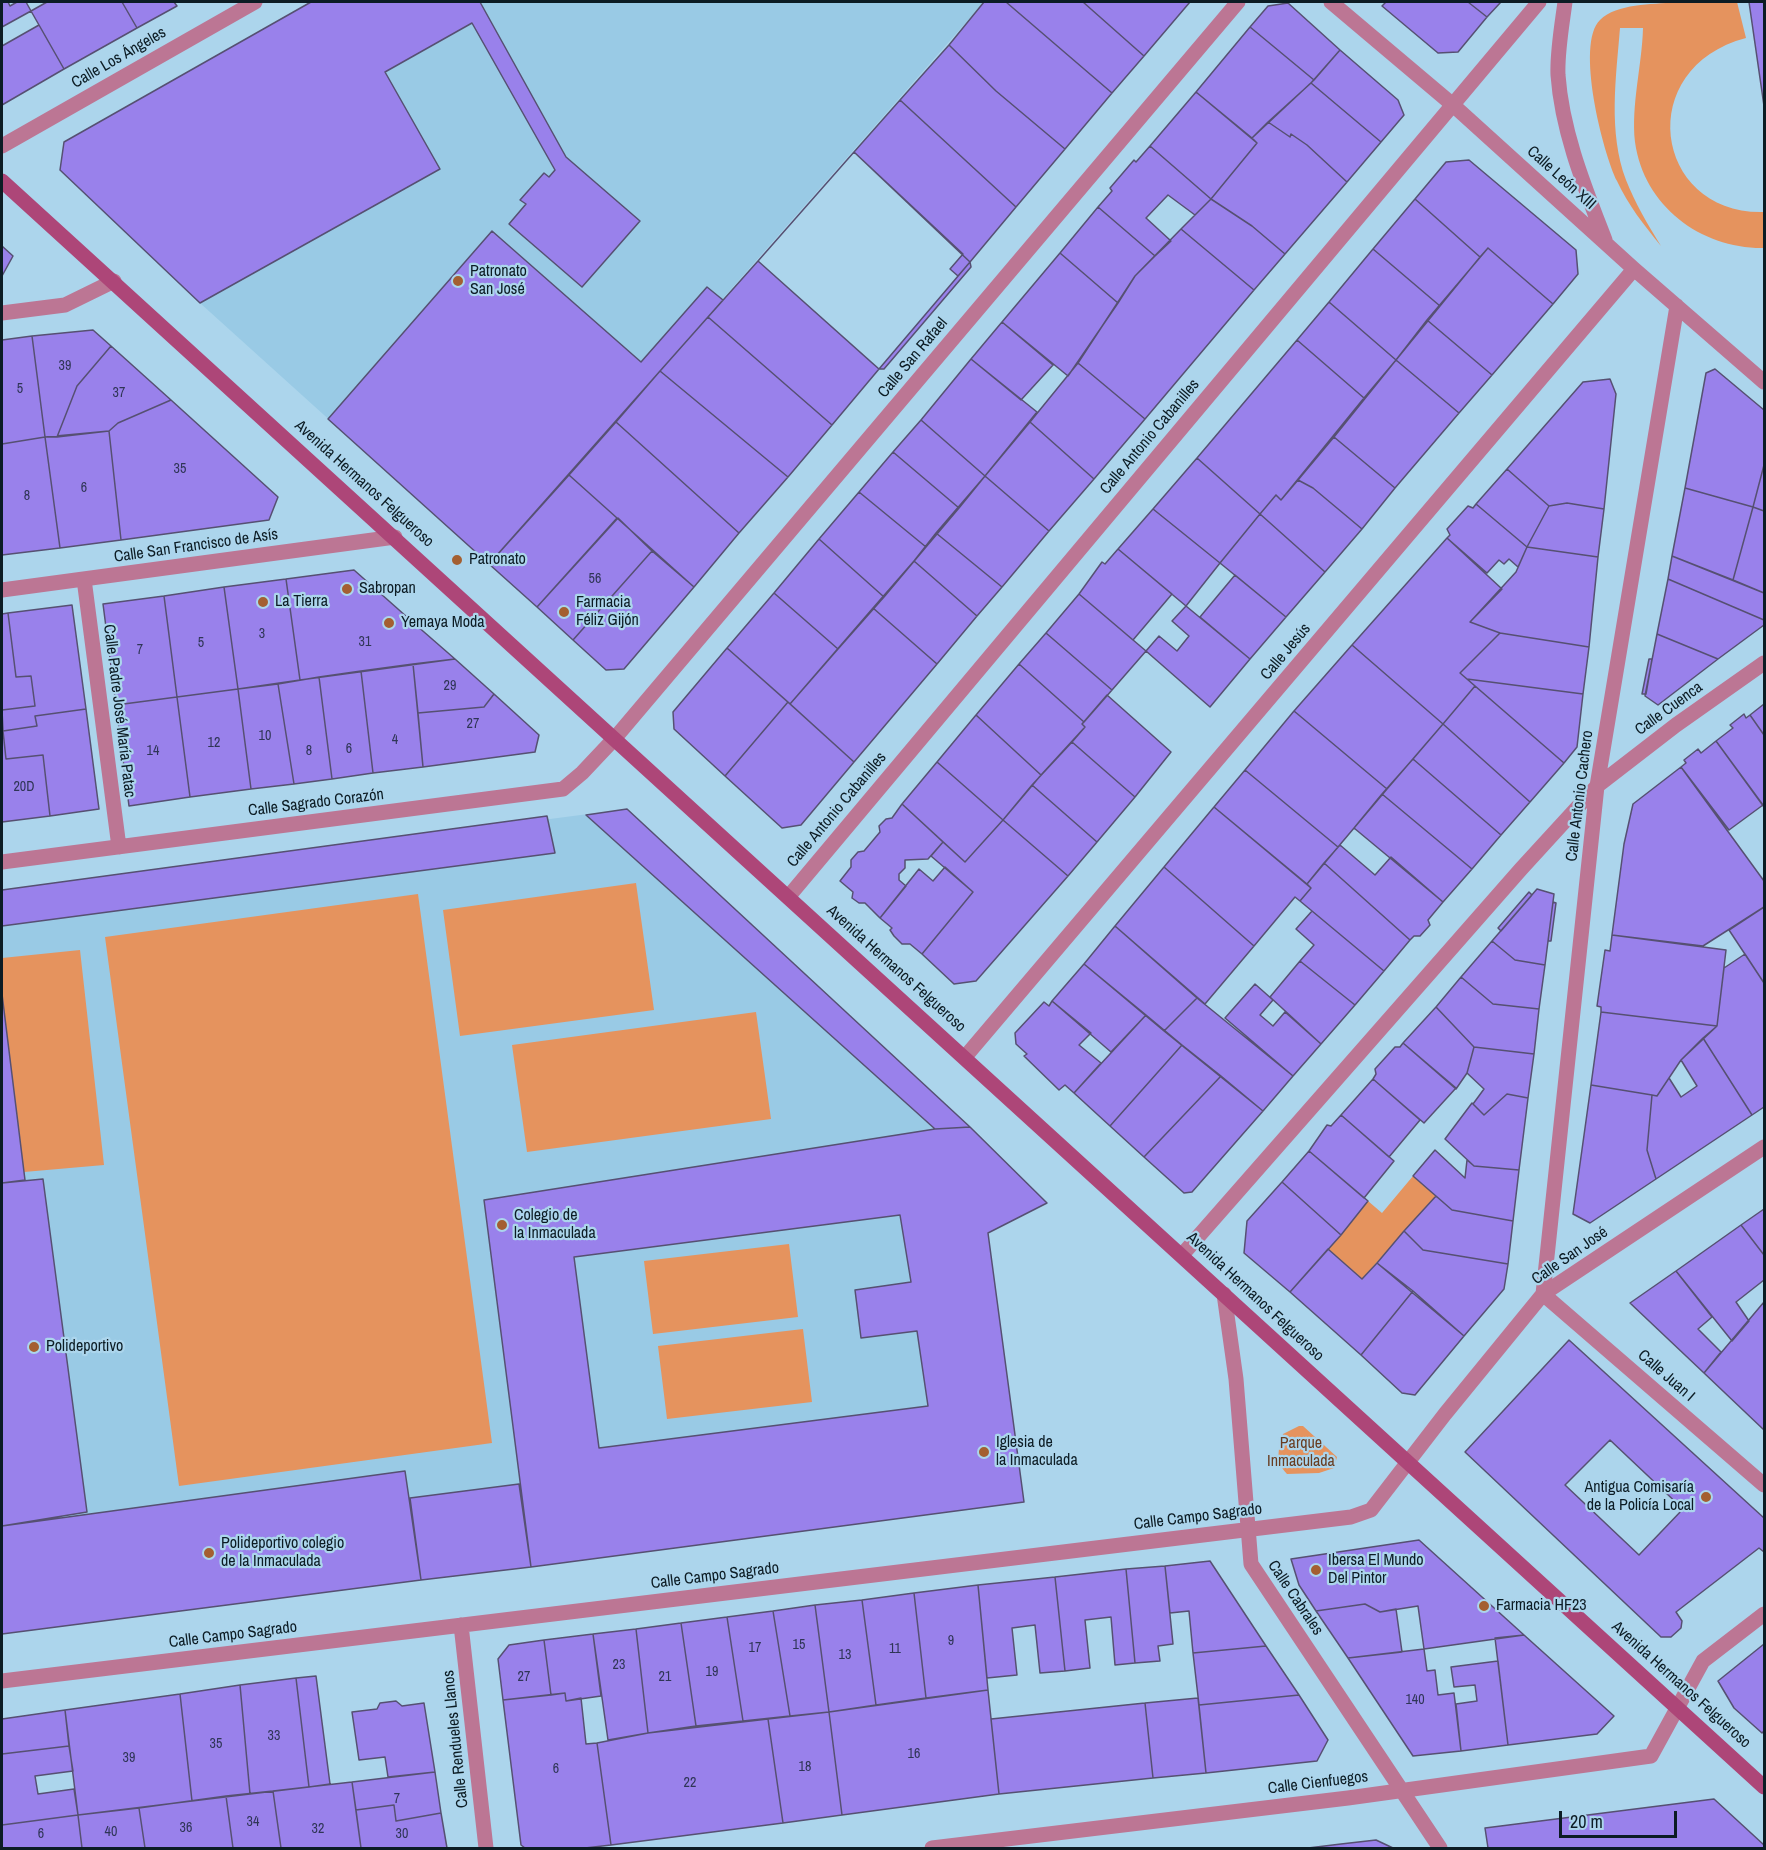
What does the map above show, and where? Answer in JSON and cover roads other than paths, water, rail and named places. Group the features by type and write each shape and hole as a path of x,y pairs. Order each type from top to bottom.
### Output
{"street":[{"name":"Calle Los Ángeles","path":"2,146 255,2"},
{"name":"Calle San Rafael","path":"615,738 1238,2"},
{"name":"Calle León XIII","path":"1331,2 1453,105 1634,269 1764,382"},
{"name":"Calle Antonio Cabanilles","path":"789,896 1539,2"},
{"path":"1565,2 1558,75 1568,133 1581,179 1605,242"},
{"name":"Avenida Hermanos Felgueroso","path":"2,181 114,280 1764,1787"},
{"name":"Calle Jesús","path":"965,1057 1634,269"},
{"path":"2,313 65,305 114,280"},
{"name":"Calle Antonio Cachero","path":"1543,1294 1597,786 1677,306"},
{"name":"Calle San Francisco de Asís","path":"2,590 395,537"},
{"name":"Calle Padre José María Patac","path":"84,579 119,847"},
{"name":"Calle Cuenca","path":"1182,1255 1521,869 1597,786 1676,725 1764,663"},
{"name":"Calle Sagrado Corazón","path":"2,862 563,789 582,773 615,738"},
{"name":"Calle San José","path":"1410,1462 1445,1414 1543,1294 1764,1147"},
{"name":"Calle Cabrales","path":"1224,1294 1236,1379 1251,1564 1440,1848"},
{"name":"Calle Juan I","path":"1543,1294 1764,1485"},
{"name":"Calle Campo Sagrado","path":"2,1681 1351,1517 1371,1510 1410,1462"},
{"path":"1677,1706 1703,1661 1764,1614"},
{"name":"Calle Rendueles Llanos","path":"461,1625 486,1848"},
{"name":"Calle Cienfuegos","path":"932,1848 1401,1791 1651,1756 1677,1706"}],"place":[{"name":"Patronato San José","path":"458,281"},
{"name":"Patronato","path":"457,560"},
{"name":"Sabropan","path":"347,589"},
{"name":"La Tierra","path":"263,602"},
{"name":"Farmacia Féliz Gijón","path":"564,612"},
{"name":"Yemaya Moda","path":"389,623"},
{"name":"Colegio de la Inmaculada","path":"502,1225"},
{"name":"Polideportivo","path":"34,1347"},
{"name":"Iglesia de la Inmaculada","path":"984,1452"},
{"name":"Antigua Comisaría de la Policía Local","path":"1706,1497"},
{"name":"Polideportivo colegio de la Inmaculada","path":"209,1553"},
{"name":"Ibersa El Mundo Del Pintor","path":"1316,1570"},
{"name":"Farmacia HF23","path":"1484,1606"}],"park label":[{"name":"Parque Inmaculada","path":"1301,1453"}]}
